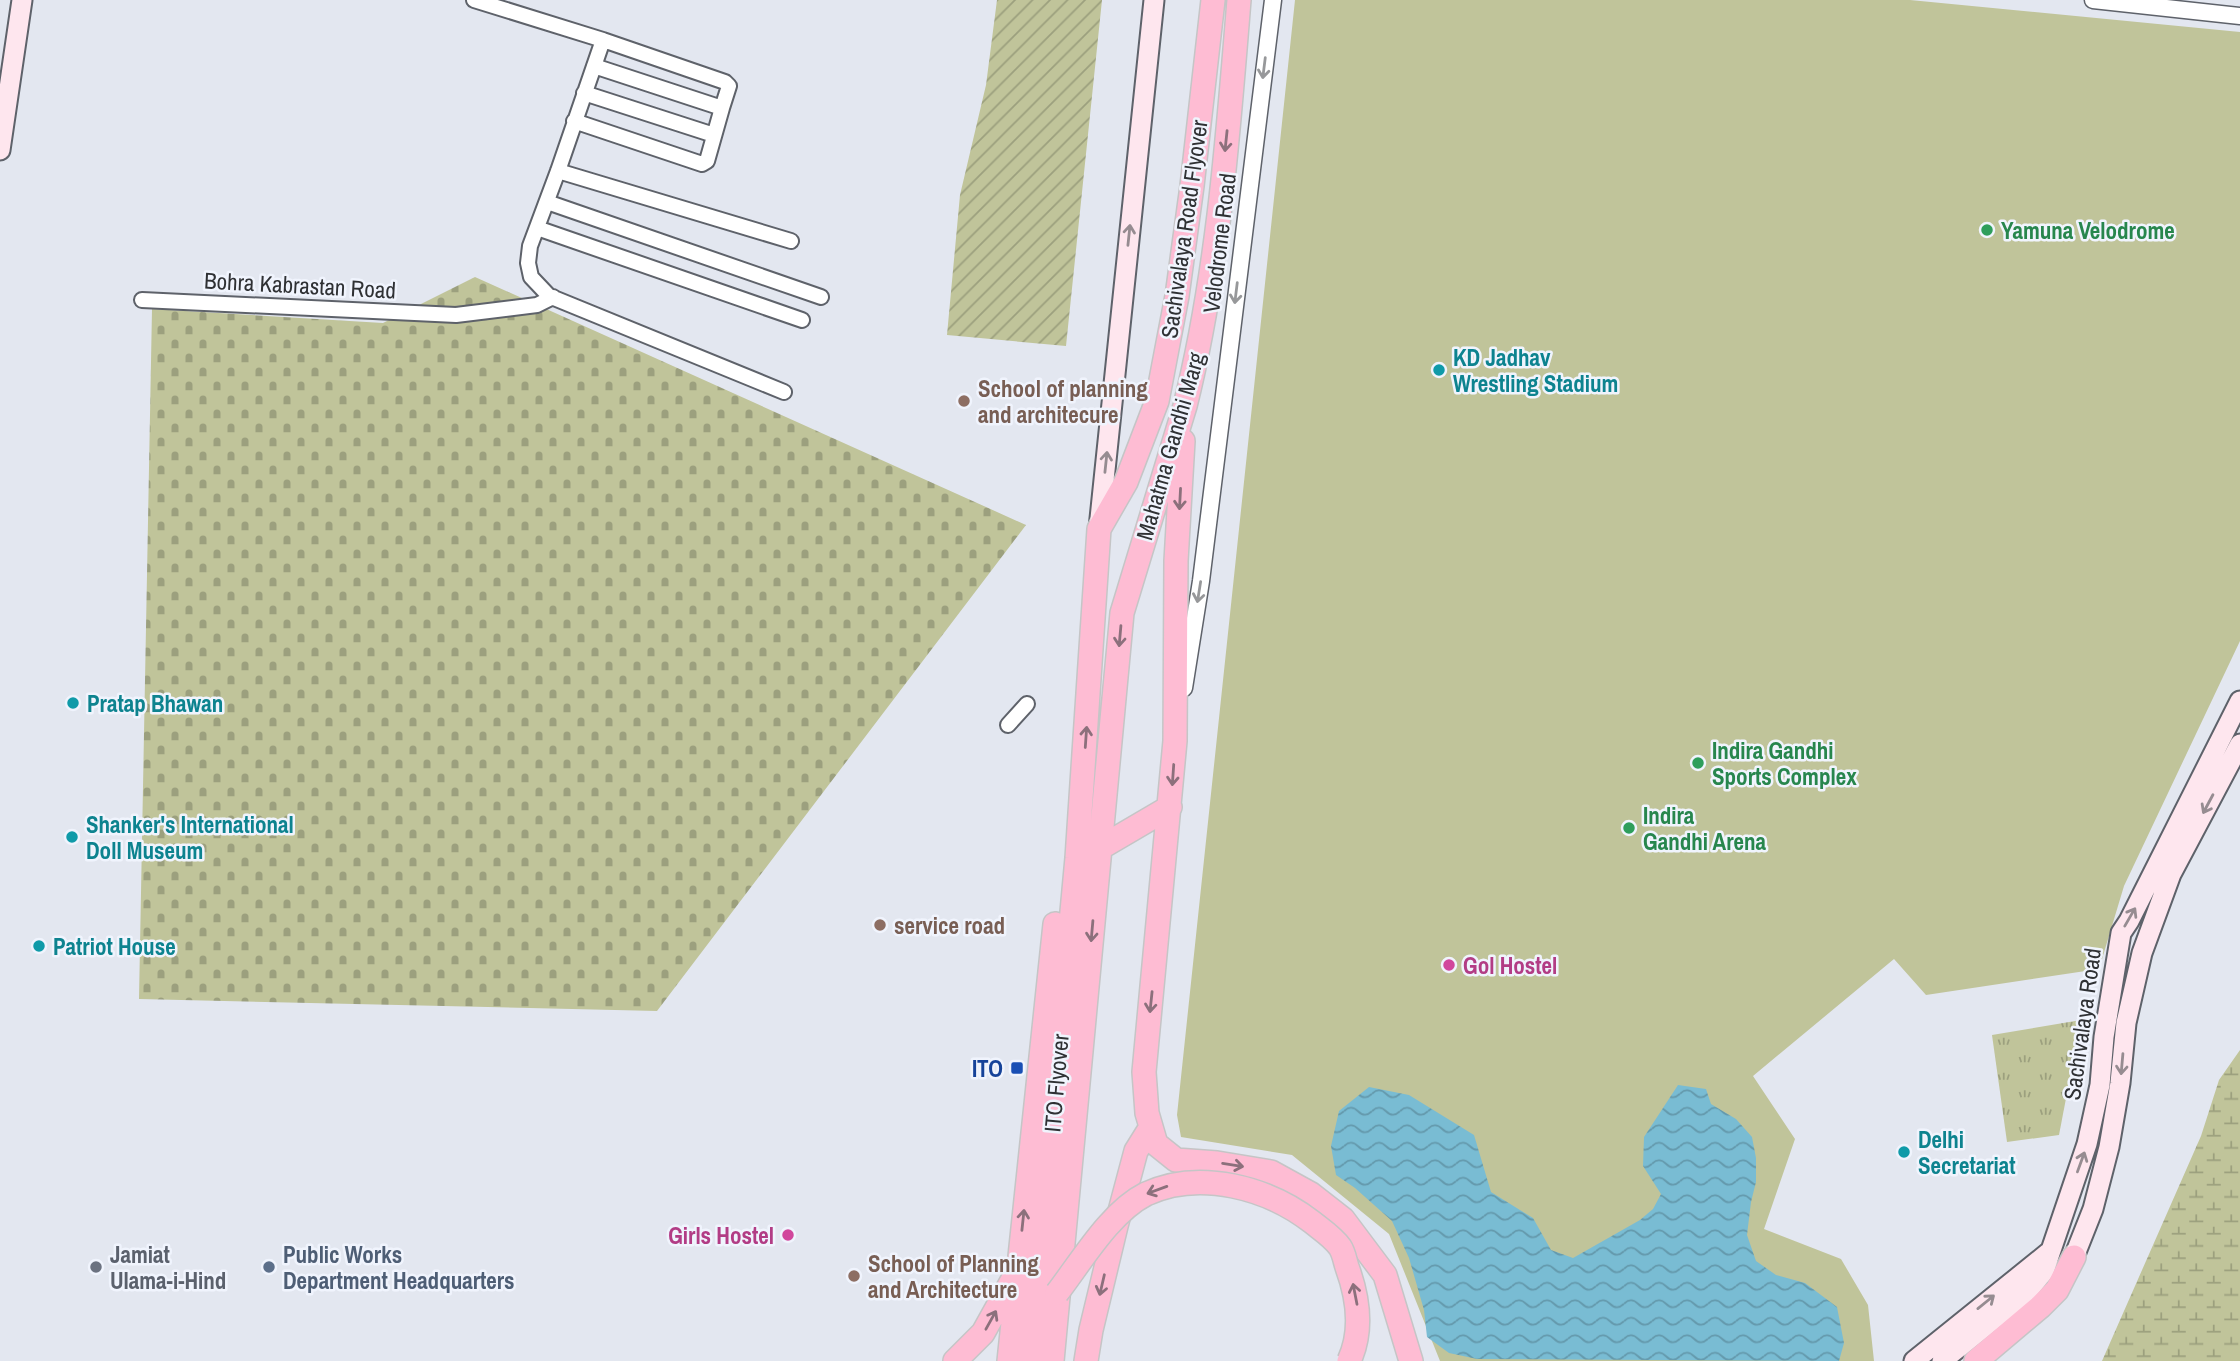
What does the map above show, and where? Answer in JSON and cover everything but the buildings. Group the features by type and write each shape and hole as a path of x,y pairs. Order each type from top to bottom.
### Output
{"highway":[{"name":"Sachivalaya Road Flyover","path":"1099,529 1126,482 1157,401 1177,296 1213,0"},
{"name":"Mahatma Gandhi Marg","path":"1091,857 1122,613 1185,406 1204,316 1215,245 1239,0"},
{"path":"1185,406 1176,561 1175,741 1144,1072 1147,1113 1156,1144 1176,1160 1217,1163 1271,1172 1311,1194 1343,1219 1385,1275 1411,1361"},
{"name":"Mahatma Gandhi Marg","path":"1081,805 1099,529"},
{"path":"1009,1361 1061,864 1081,805"},
{"name":"ITO Flyover","path":"1052,1361 1091,857 1081,805"},
{"path":"1091,857 1170,807"},
{"name":"ITO Flyover","path":"1030,1361 1091,857"},
{"path":"1086,1361 1091,1330 1136,1152 1151,1127"},
{"path":"1058,1293 1119,1213 1145,1195 1179,1184 1221,1184 1248,1190 1292,1207 1331,1237 1341,1249 1355,1287 1358,1308 1349,1361"},
{"path":"1964,1351 2040,1307 2057,1290 2063,1254"},
{"path":"955,1361 983,1333 1018,1271"}],"main road":[{"path":"0,150 22,0"},
{"name":"Mahatma Gandhi Marg","path":"1099,529 1154,0"},
{"name":"Sachivalaya Road","path":"2063,1254 2093,1209 2109,1147 2120,1083 2117,1022 2118,944 2121,933 2240,701"},
{"name":"Sachivalaya Road","path":"2063,1254 2067,1200 2090,1132 2117,1022 2171,874 2240,744"},
{"path":"2118,944 2142,953"},
{"path":"2067,1200 2093,1209"},
{"path":"1942,1361 1964,1351 2063,1254"},
{"path":"1914,1361 1964,1351"}],"street":[{"path":"474,0 603,40 725,82 729,86 707,161 702,164 574,121"},
{"name":"Velodrome Road","path":"1175,741 1201,581 1273,0"},
{"path":"2093,0 2240,16"},
{"path":"603,40 529,254 531,277 549,296 784,392"},
{"path":"594,66 722,108"},
{"path":"584,93 714,135"},
{"path":"558,171 791,241"},
{"path":"547,202 821,297"},
{"path":"537,228 802,320"},
{"name":"Bohra Kabrastan Road","path":"142,300 456,315 537,305 553,297"},
{"path":"1008,725 1027,704"}],"green space":[{"path":"997,0 1102,0 1066,346 947,335 960,195 986,85"},
{"name":"Indira Gandhi Sports Complex","path":"1295,0 1910,0 2240,32 2240,641 2124,886 2099,969 1926,995 1894,959 1753,1076 1795,1139 1764,1229 1841,1259 1868,1305 1874,1361 1440,1361 1389,1234 1292,1155 1181,1137 1177,1115"},
{"path":"475,277 1026,525 657,1011 139,999 152,309 383,323"},
{"path":"2081,1020 2059,1135 2007,1142 1992,1035"},
{"path":"2240,1050 2240,1361 2102,1361 2201,1136 2219,1080"}],"water":[{"path":"1678,1085 1706,1089 1711,1104 1736,1119 1752,1137 1756,1158 1756,1182 1747,1235 1756,1261 1776,1275 1805,1283 1837,1307 1844,1343 1839,1361 1477,1359 1449,1353 1427,1337 1424,1310 1409,1258 1392,1221 1336,1175 1331,1146 1339,1111 1369,1087 1409,1095 1474,1135 1491,1192 1533,1218 1551,1250 1573,1258 1640,1220 1653,1209 1661,1194 1643,1166 1644,1137"}],"place":[{"name":"Yamuna Velodrome","path":"1987,230"},
{"name":"KD Jadhav Wrestling Stadium","path":"1439,370"},
{"name":"School of planning and architecure","path":"964,401"},
{"name":"Pratap Bhawan","path":"73,703"},
{"name":"Indira Gandhi Sports Complex","path":"1698,763"},
{"name":"Indira Gandhi Arena","path":"1629,828"},
{"name":"Shanker's International Doll Museum","path":"72,837"},
{"name":"service road","path":"880,925"},
{"name":"Patriot House","path":"39,946"},
{"name":"Gol Hostel","path":"1449,965"},
{"name":"ITO","path":"1017,1068"},
{"name":"Delhi Secretariat","path":"1904,1152"},
{"name":"Girls Hostel","path":"788,1235"},
{"name":"Jamiat Ulama-i-Hind","path":"96,1267"},
{"name":"Public Works Department Headquarters","path":"269,1267"},
{"name":"School of Planning and Architecture","path":"854,1276"}]}
